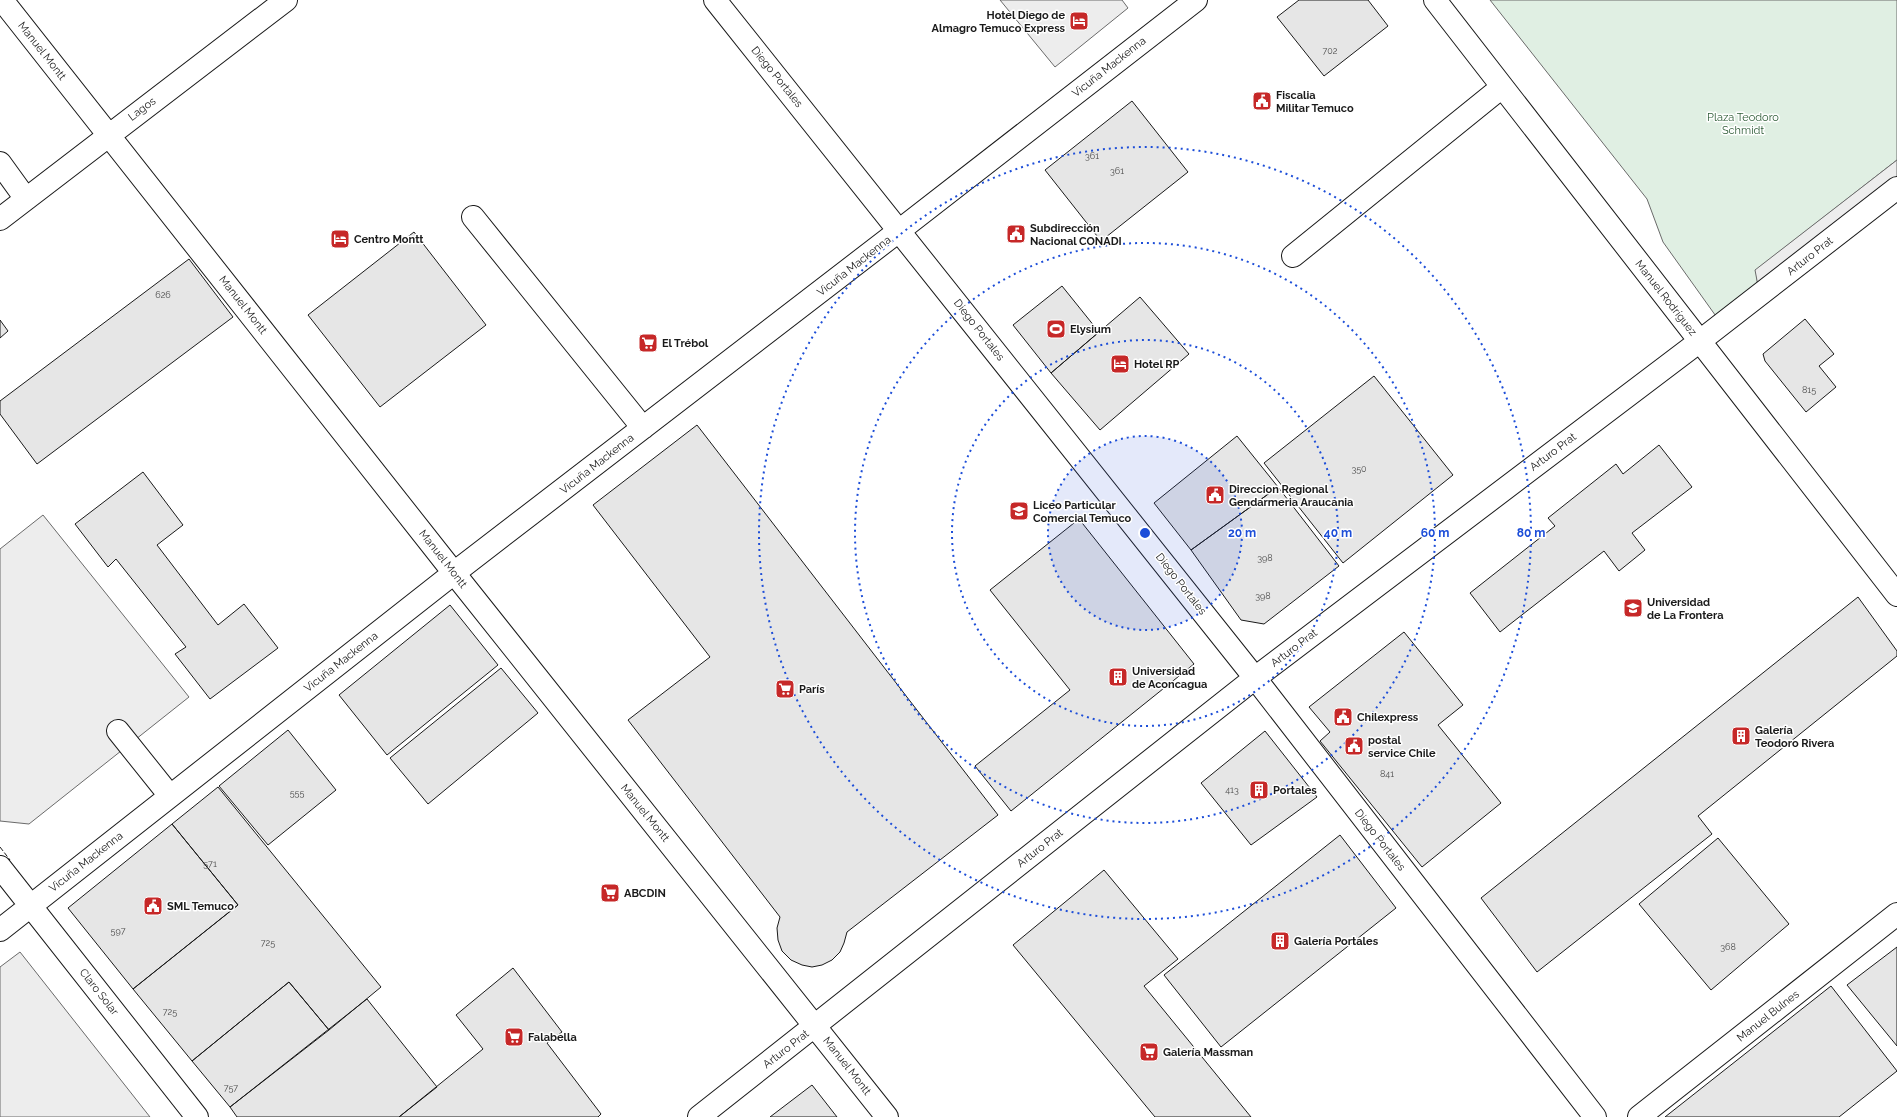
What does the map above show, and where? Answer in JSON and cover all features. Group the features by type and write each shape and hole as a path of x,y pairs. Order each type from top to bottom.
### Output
{"street":[{"name":"Manuel Montt","path":"2,0 454,573 887,1117"},
{"name":"Lagos","path":"0,219 286,0"},
{"name":"Diego Portales","path":"715,0 900,230 1255,678 1595,1117"},
{"name":"Vicuña Mackenna","path":"0,930 454,573 1196,0"},
{"name":"Manuel Rodríguez","path":"1435,0 1897,595"},
{"path":"1293,256 1502,87"},
{"path":"0,163 26,199"},
{"name":"Arturo Prat","path":"699,1117 1255,678 1700,341 1897,188"},
{"path":"473,216 643,428"},
{"path":"118,731 170,796"},
{"name":"Claro Solar","path":"0,867 197,1117"},
{"name":"Manuel Bulnes","path":"1639,1117 1897,914"}],"green space":[{"name":"Plaza Teodoro Schmidt","path":"1490,0 1897,0 1897,160 1756,270 1758,286 1718,319 1663,242 1647,199"}],"shaded area":[{"path":"1000,0 1122,0 1128,8 1055,67"},
{"path":"1897,160 1897,181 1758,286 1755,270"},
{"path":"43,515 189,697 29,824 0,821 0,549"},
{"path":"20,952 150,1117 0,1117 0,967"}],"building":[{"path":"1299,0 1368,0 1388,26 1324,76 1277,17"},
{"path":"1132,101 1188,172 1101,241 1045,170"},
{"path":"414,232 486,325 380,407 308,315"},
{"path":"189,259 233,317 37,464 0,414 0,401"},
{"name":"Elysium","path":"1062,286 1099,332 1051,373 1013,325"},
{"name":"Hotel RP","path":"1140,297 1189,354 1100,430 1051,373"},
{"path":"1805,319 1834,354 1819,366 1836,387 1806,412 1765,361 1763,354"},
{"path":"0,320 8,331 0,338"},
{"path":"1374,376 1453,475 1343,563 1264,463"},
{"name":"París","path":"697,425 998,815 847,932 840,952 832,960 822,965 812,967 802,965 791,960 782,951 778,940 777,928 780,917 628,720 710,657 593,505"},
{"name":"Direccion Regional Gendarmeria Araucania","path":"1237,436 1278,487 1191,550 1154,503"},
{"path":"1659,445 1692,487 1632,533 1645,550 1619,571 1604,551 1500,632 1470,593 1555,526 1548,518 1616,464 1623,474"},
{"path":"143,472 183,525 157,545 218,625 244,604 278,648 210,699 175,654 186,647 116,559 108,567 75,524"},
{"path":"1278,487 1339,566 1264,624 1241,620 1191,550"},
{"name":"Universidad de Aconcagua","path":"1079,519 1194,664 1011,811 975,766 1070,690 990,590"},
{"name":"Galería Teodoro Rivera","path":"1858,597 1897,651 1897,656 1698,816 1712,834 1537,972 1481,898"},
{"path":"450,605 498,665 387,755 339,695"},
{"path":"1404,632 1463,705 1438,725 1501,803 1422,867 1320,741 1330,732 1309,707"},
{"path":"501,668 538,713 428,804 390,758"},
{"path":"288,730 336,790 268,845 219,786"},
{"name":"Portales","path":"1265,731 1317,797 1251,845 1201,783"},
{"path":"218,787 381,987 329,1030 289,982 192,1061 133,989 238,905 172,824"},
{"name":"SML Temuco","path":"172,824 238,905 133,989 68,908"},
{"name":"Galería Portales","path":"1340,835 1396,908 1221,1047 1164,975"},
{"path":"1718,838 1789,924 1711,990 1639,904"},
{"name":"Galería Massman","path":"1104,870 1178,959 1144,986 1251,1117 1155,1117 1013,945"},
{"path":"1897,947 1897,1046 1847,985"},
{"name":"Falabella","path":"513,968 562,1032 547,1043 601,1114 598,1117 399,1117 483,1049 456,1015"},
{"path":"289,982 329,1030 230,1107 192,1061"},
{"path":"1831,986 1897,1071 1839,1117 1665,1117"},
{"path":"367,999 437,1087 399,1117 237,1117 230,1107"},
{"path":"812,1085 837,1117 770,1117"}],"fence":[{"path":"0,847 10,860"}],"place":[{"name":"Hotel Diego de Almagro Temuco Express","path":"1079,21"},
{"name":"Fiscalia Militar Temuco","path":"1262,101"},
{"name":"Subdirección Nacional CONADI","path":"1016,234"},
{"name":"Centro Montt","path":"340,239"},
{"name":"Elysium","path":"1056,329"},
{"name":"El Trébol","path":"648,343"},
{"name":"Hotel RP","path":"1120,364"},
{"name":"Direccion Regional Gendarmeria Araucania","path":"1215,495"},
{"name":"Liceo Particular Comercial Temuco","path":"1019,511"},
{"name":"Universidad de La Frontera","path":"1633,608"},
{"name":"Universidad de Aconcagua","path":"1118,677"},
{"name":"París","path":"785,689"},
{"name":"Chilexpress","path":"1343,717"},
{"name":"Galería Teodoro Rivera","path":"1741,736"},
{"name":"postal service Chile","path":"1354,746"},
{"name":"Portales","path":"1259,790"},
{"name":"ABCDIN","path":"610,893"},
{"name":"SML Temuco","path":"153,906"},
{"name":"Galería Portales","path":"1280,941"},
{"name":"Falabella","path":"514,1037"},
{"name":"Galería Massman","path":"1149,1052"}]}
